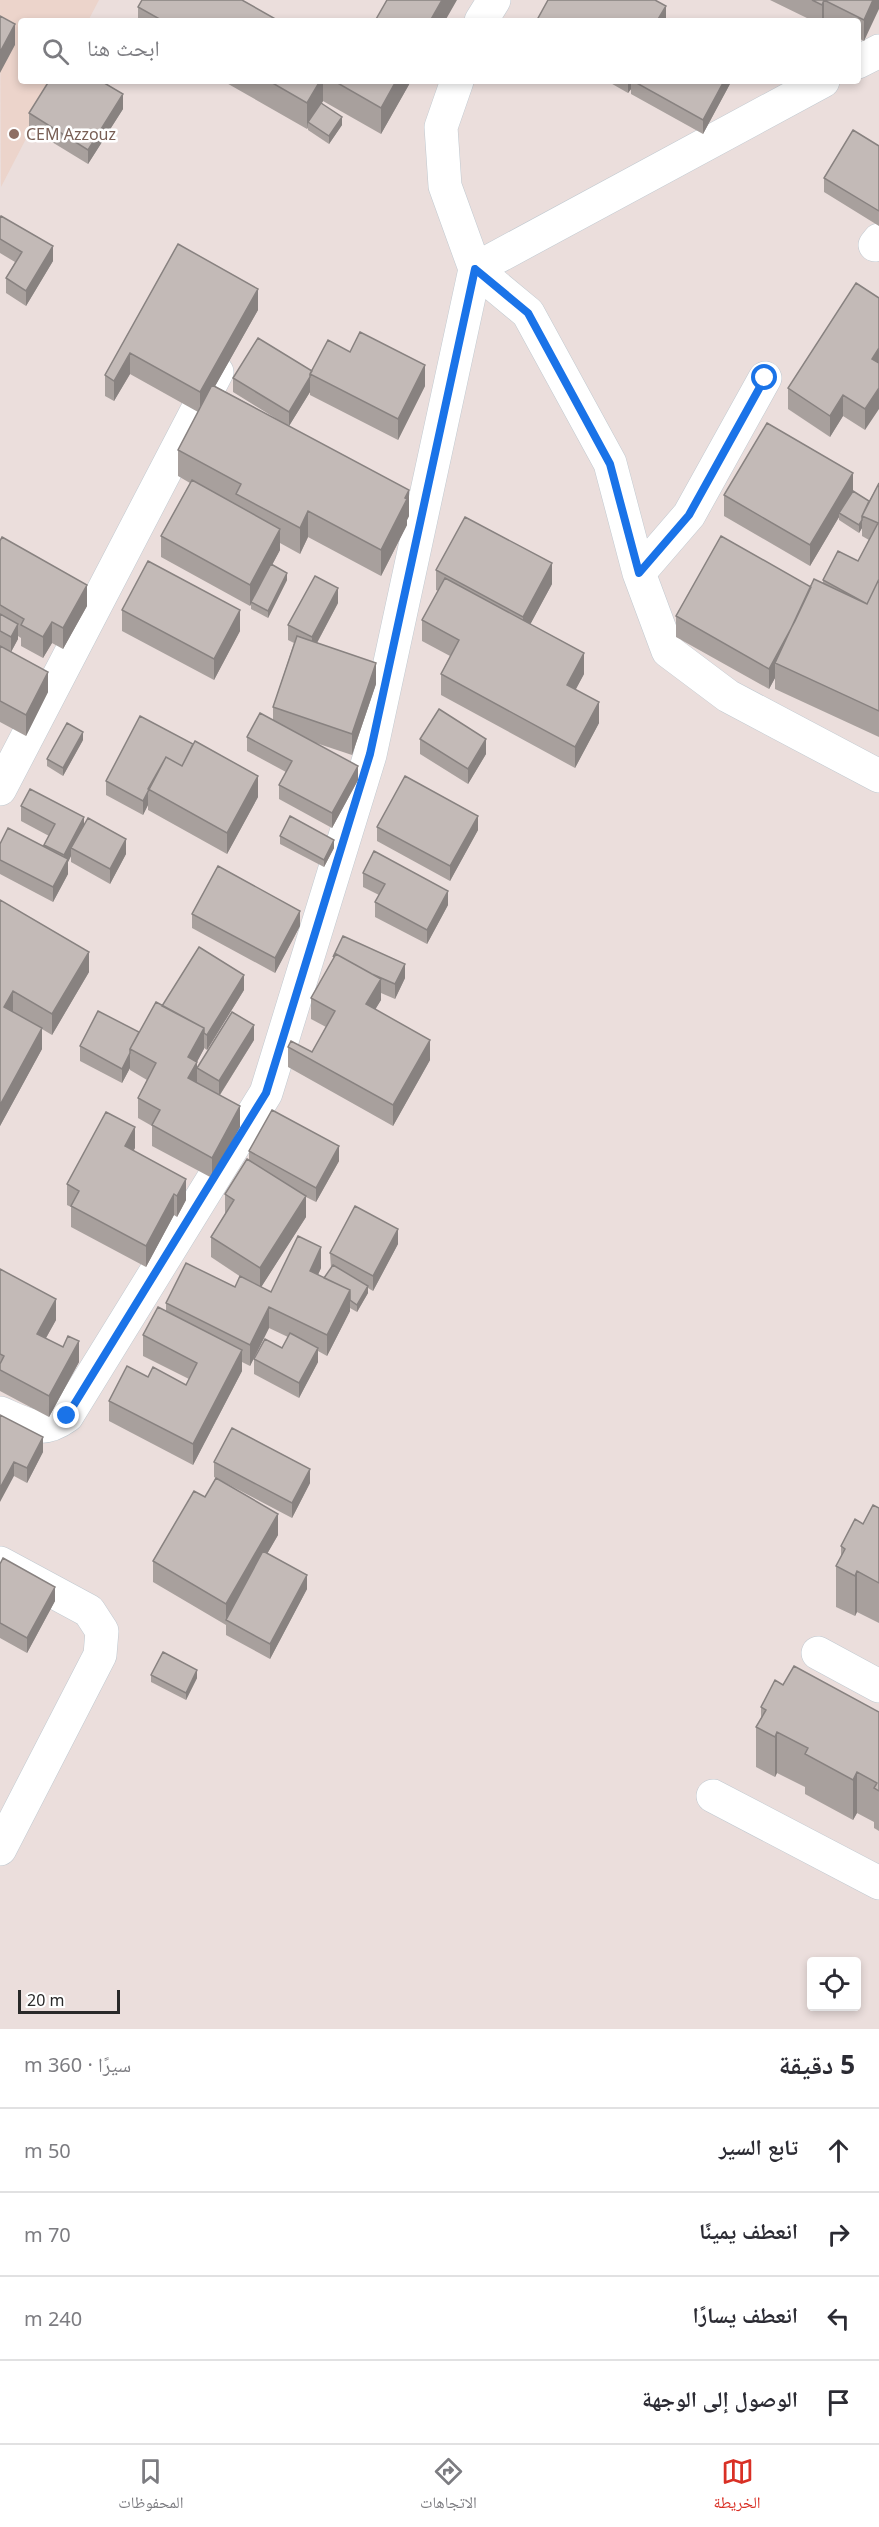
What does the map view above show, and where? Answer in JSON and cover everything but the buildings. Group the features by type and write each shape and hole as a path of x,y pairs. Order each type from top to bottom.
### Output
{"street":[{"path":"484,18 494,0"},
{"path":"861,60 879,51"},
{"path":"456,84 441,127 445,186 475,269 528,313 610,464 639,573 668,651 728,696 879,776"},
{"path":"0,1413 32,1427 52,1427 67,1416 266,1093 370,754 475,269 817,84"},
{"path":"0,789 234,342"},
{"path":"639,573 689,515 765,378"},
{"path":"0,1563 89,1611 102,1631 100,1655 0,1849"},
{"path":"818,1653 879,1686"},
{"path":"713,1796 879,1883"}],"shaded area":[{"name":"CEM Azzouz","path":"0,0 99,0 90,18 18,18 18,84 54,84 1,187"}],"place":[{"name":"CEM Azzouz","path":"14,134"}],"route":[{"path":"67,1416 266,1093 370,754 475,269 528,313 610,464 639,573 689,515 765,378"}]}
